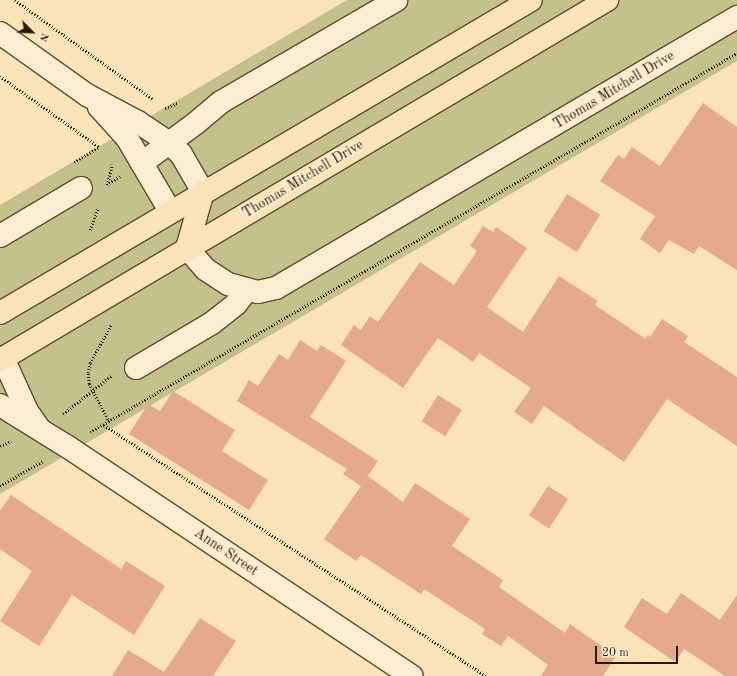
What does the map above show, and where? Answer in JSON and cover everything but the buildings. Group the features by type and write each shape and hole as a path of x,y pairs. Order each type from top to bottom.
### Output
{"main road":[{"path":"4,307 531,0"},
{"name":"Thomas Mitchell Drive","path":"1,358 607,0"},
{"path":"187,248 203,192"},
{"path":"170,211 187,248"}],"street":[{"path":"142,163 170,143 221,102 396,0"},
{"name":"Thomas Mitchell Drive","path":"246,291 268,291 283,284 737,16"},
{"path":"0,33 87,95 138,122 170,143 181,154 203,192"},
{"path":"87,95 124,134 170,211"},
{"path":"0,236 81,188"},
{"path":"136,368 212,323 236,304 246,291 219,279 205,269 187,248"},
{"name":"Anne Street","path":"1,358 27,411 39,428"},
{"name":"Anne Street","path":"0,405 68,447 412,676"}],"path":[{"path":"15,0 156,102"},
{"path":"0,486 68,447 87,439 89,433 737,53"},
{"path":"0,76 99,147"},
{"path":"162,105 166,109 180,101"},
{"path":"81,188 88,195 142,163"},
{"path":"39,428 55,421 92,389 130,363 136,368"},
{"path":"104,425 486,676"}],"shaded area":[{"path":"347,0 737,0 737,61 0,494 0,205"}]}
